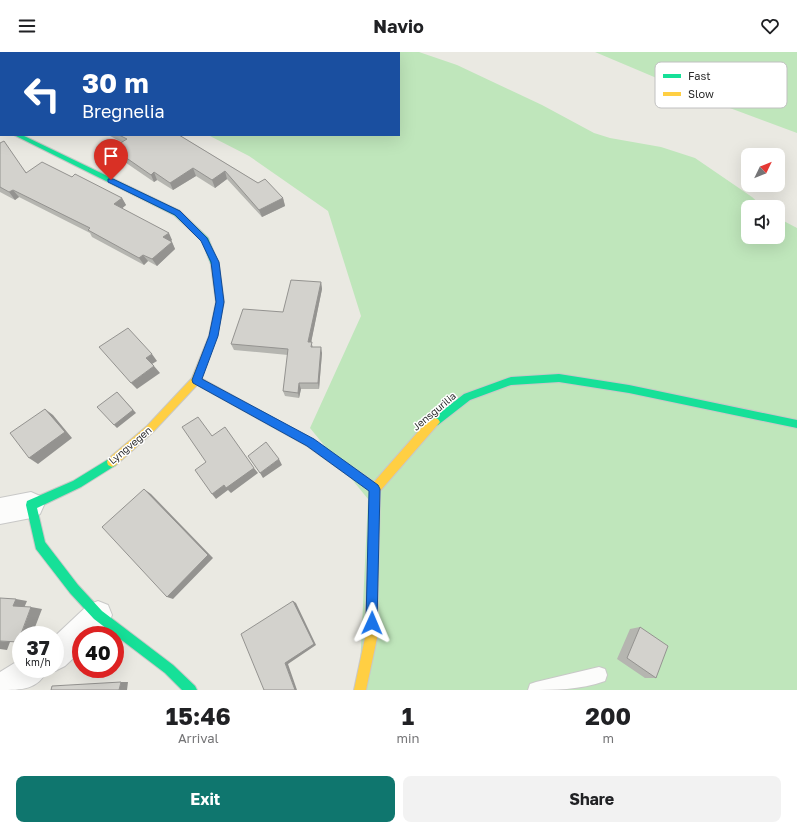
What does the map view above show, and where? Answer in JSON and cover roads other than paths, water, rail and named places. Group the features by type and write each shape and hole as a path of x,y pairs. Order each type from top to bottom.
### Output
{"street":[{"path":"19,136 177,213 205,240 215,262 220,302 213,336 196,380 310,443 374,489 371,638 360,690"},
{"name":"Jensgurilia","path":"374,489 427,428 467,397 511,381 559,378 628,389 797,424"},
{"name":"Lyngvegen","path":"0,511 31,505 66,490 119,456 158,421 196,380"},
{"path":"31,505 40,545 74,589 98,614 169,669 191,690"},
{"path":"64,647 98,614"},
{"path":"0,689 19,678"}],"lane":[{"path":"536,690 599,675"}]}
